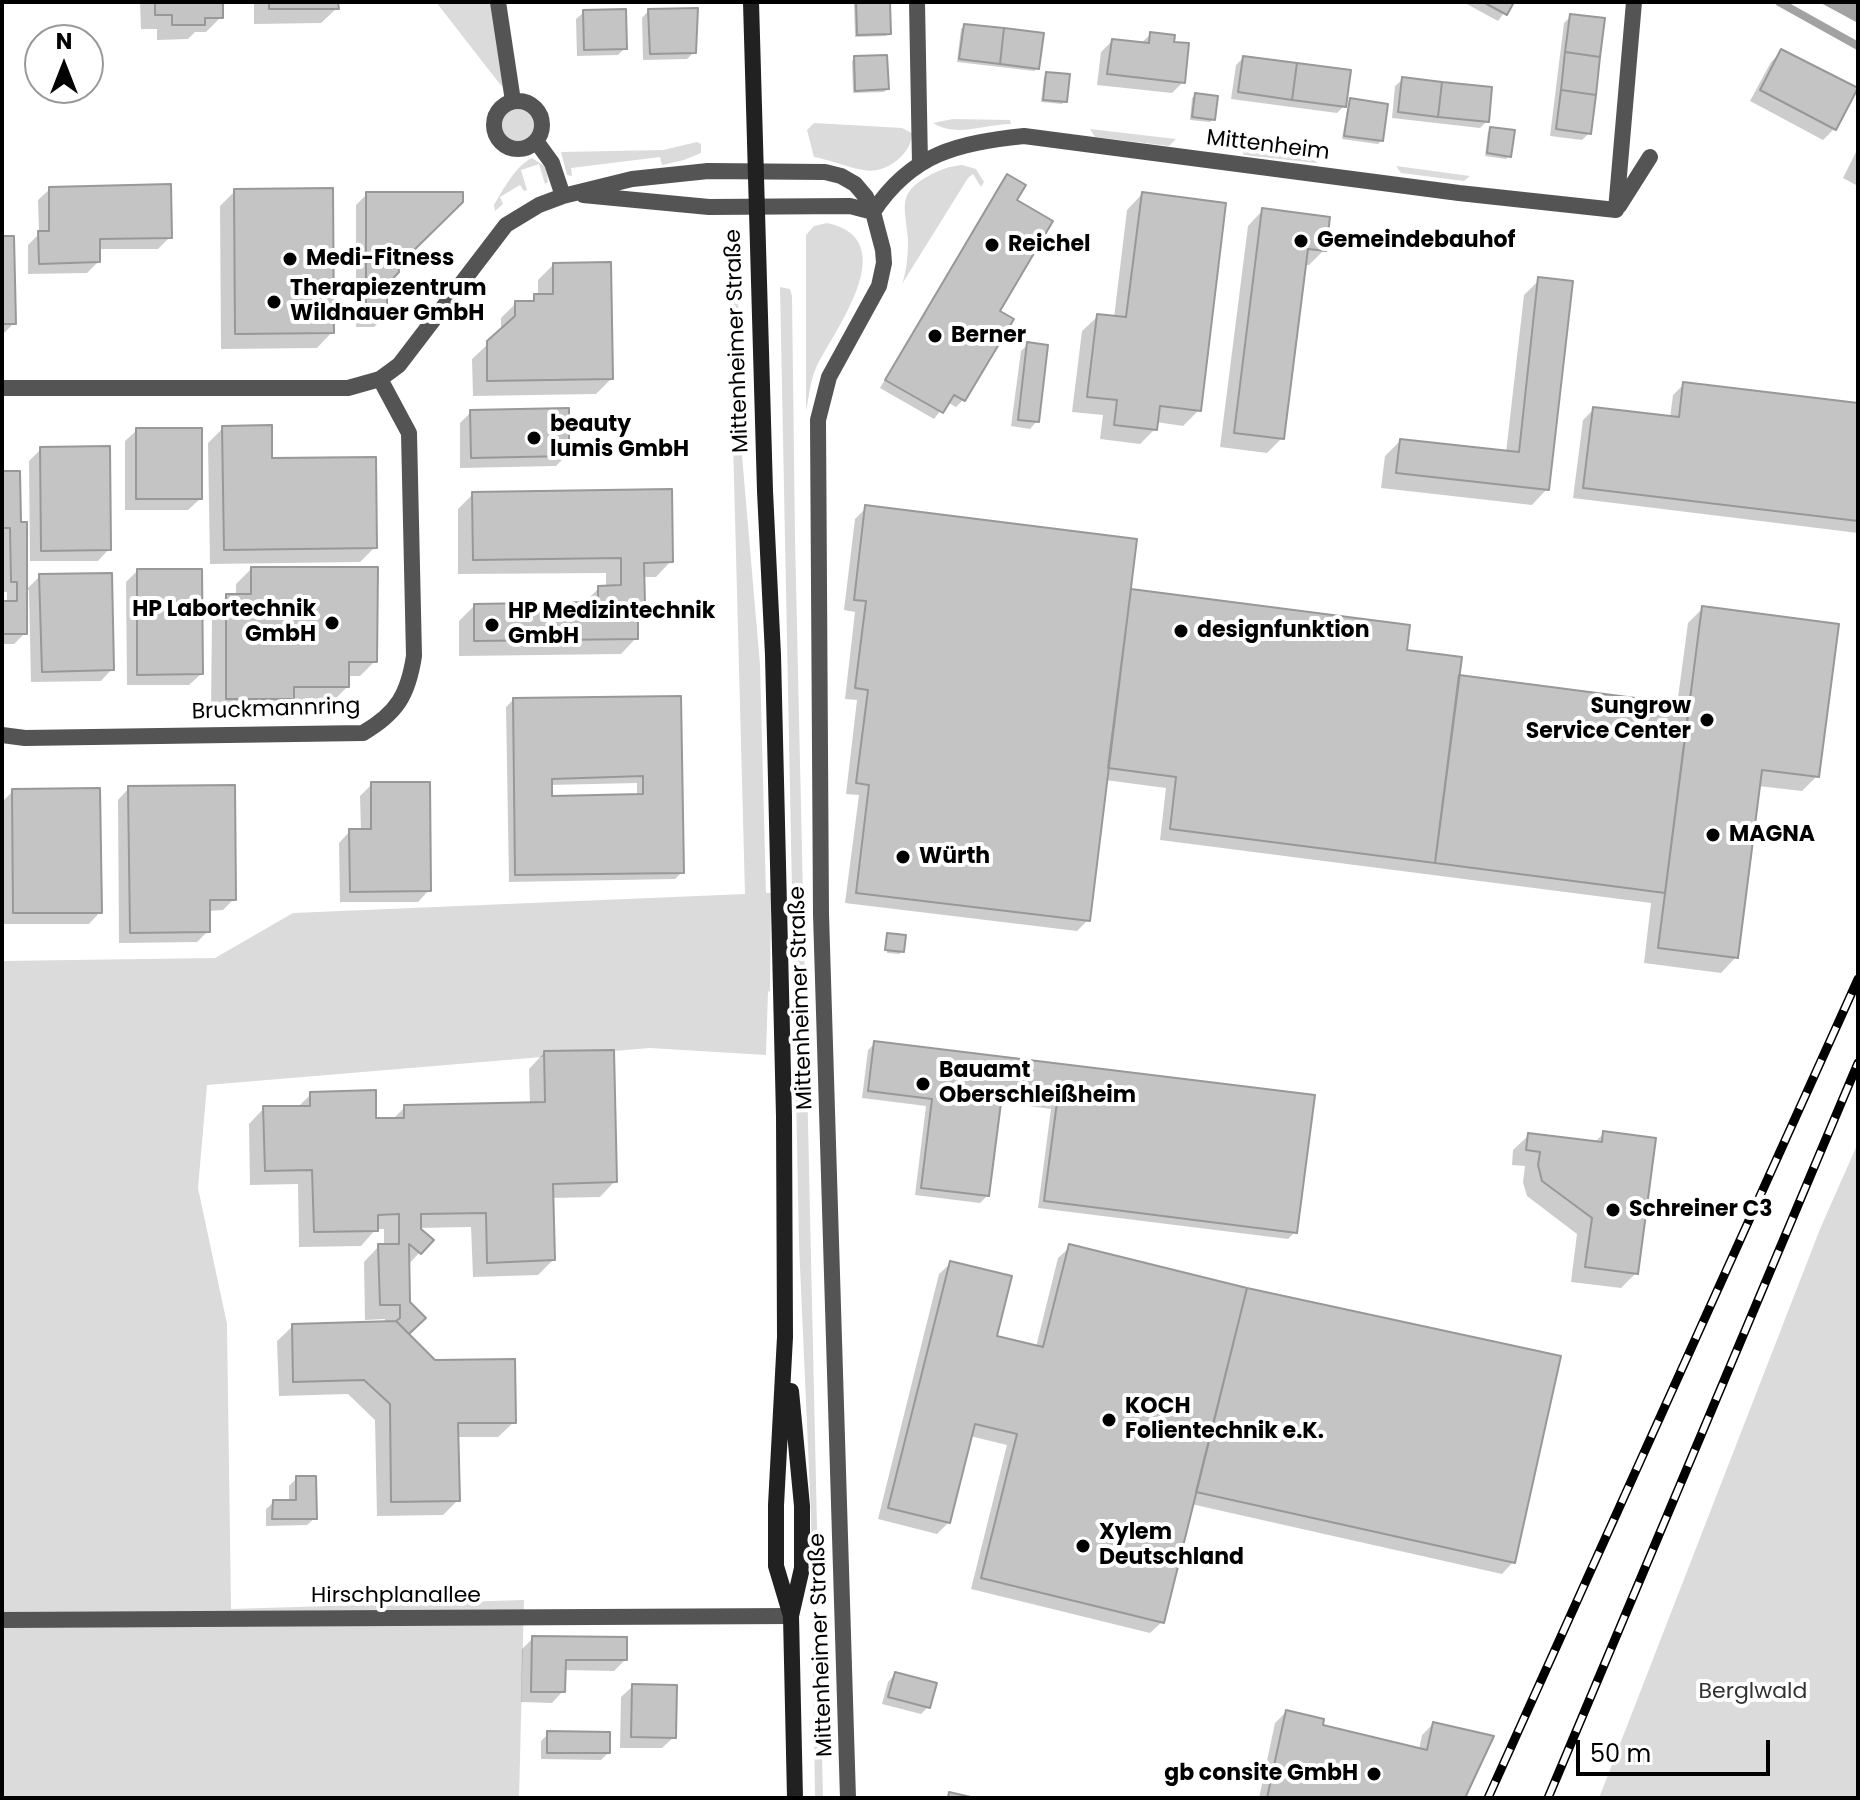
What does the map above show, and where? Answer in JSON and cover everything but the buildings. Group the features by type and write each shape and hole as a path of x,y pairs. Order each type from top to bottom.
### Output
{"main road":[{"path":"751,2 755,170"},
{"name":"Mittenheimer Straße","path":"755,170 773,655 784,1116 785,1337 776,1566 791,1616"},
{"name":"Mittenheimer Straße","path":"785,1337 802,1506 802,1568 791,1616 795,1798"}],"street":[{"path":"498,2 513,101"},
{"path":"917,2 920,164"},
{"path":"1616,210 1634,2"},
{"path":"513,101 526,101 536,107 542,118 542,131 527,148 515,149 504,145 493,125 503,105 513,101"},
{"name":"Mittenheim","path":"873,212 900,178 939,153 979,141 1024,136 1459,193 1616,210"},
{"path":"536,141 552,163 568,195"},
{"path":"1616,210 1650,157"},
{"path":"2,388 348,388 380,379 399,365 506,225 539,205 632,179 674,173 755,170"},
{"name":"Mittenheimer Straße","path":"755,170 825,172 855,184 873,212 883,250 879,286 829,377 818,420 821,914 848,1798"},
{"path":"568,195 756,208"},
{"name":"Mittenheimer Straße","path":"756,208 850,206 873,212"},
{"name":"Bruckmannring","path":"2,735 25,738 363,733 398,706 411,676 414,656 409,433 380,379"},
{"name":"Hirschplanallee","path":"2,1620 791,1616"}],"green space":[{"path":"436,2 491,2 506,90 499,83"},
{"path":"519,108 531,113 536,125 531,137 519,142 507,137 502,125 507,113"},
{"path":"953,119 1010,120 1011,124 961,130 933,123"},
{"path":"814,123 902,128 912,133 911,141 895,162 880,169 863,170 814,157 807,130"},
{"path":"1090,129 1176,139 1169,146 1095,137"},
{"path":"697,142 701,144 701,153 684,160 662,165 660,157 571,168 572,176 567,175 561,152 663,150"},
{"path":"1239,147 1322,157 1316,163 1244,155"},
{"path":"532,158 546,167 548,182 545,184 539,164 521,170 527,190 524,191 520,185 500,197 503,204 495,211 494,205 510,178"},
{"path":"962,165 976,169 984,182 981,187 973,174 968,178 902,284 907,256 905,202 908,194 932,174"},
{"path":"1396,166 1470,176 1464,181 1401,173"},
{"path":"827,223 850,233 861,247 863,266 848,310 814,373 806,411 806,235 814,226"},
{"path":"780,287 790,289 792,296 823,1798 815,1798 811,1515 799,1244"},
{"path":"738,289 741,444 760,665 766,893 771,893 766,1055 650,1048 207,1085 198,1188 227,1324 231,1609 524,1600 519,1798 2,1798 2,961 215,958 293,913 745,894 729,290"},
{"name":"Berglwald","path":"1858,1143 1858,1798 1599,1798 1820,1229"}],"shaded area":[{"path":"1819,2 1858,2 1858,23"}],"waterway":[{"path":"1779,2 1858,46"}],"railway":[{"path":"1488,1798 1858,979"},
{"path":"1548,1798 1858,1063"}],"place":[{"name":"Gemeindebauhof","path":"1301,241"},
{"name":"Reichel","path":"992,245"},
{"name":"Medi-Fitness","path":"290,259"},
{"name":"Therapiezentrum Wildnauer GmbH","path":"274,302"},
{"name":"Berner","path":"935,336"},
{"name":"beauty lumis GmbH","path":"534,438"},
{"name":"HP Labortechnik GmbH","path":"332,623"},
{"name":"HP Medizintechnik GmbH","path":"492,625"},
{"name":"designfunktion","path":"1181,631"},
{"name":"Sungrow Service Center","path":"1707,720"},
{"name":"MAGNA","path":"1713,835"},
{"name":"Würth","path":"903,857"},
{"name":"Bauamt Oberschleißheim","path":"923,1084"},
{"name":"Schreiner C3","path":"1613,1210"},
{"name":"KOCH Folientechnik e.K.","path":"1109,1420"},
{"name":"Xylem Deutschland","path":"1083,1546"},
{"name":"gb consite GmbH","path":"1374,1774"}]}
